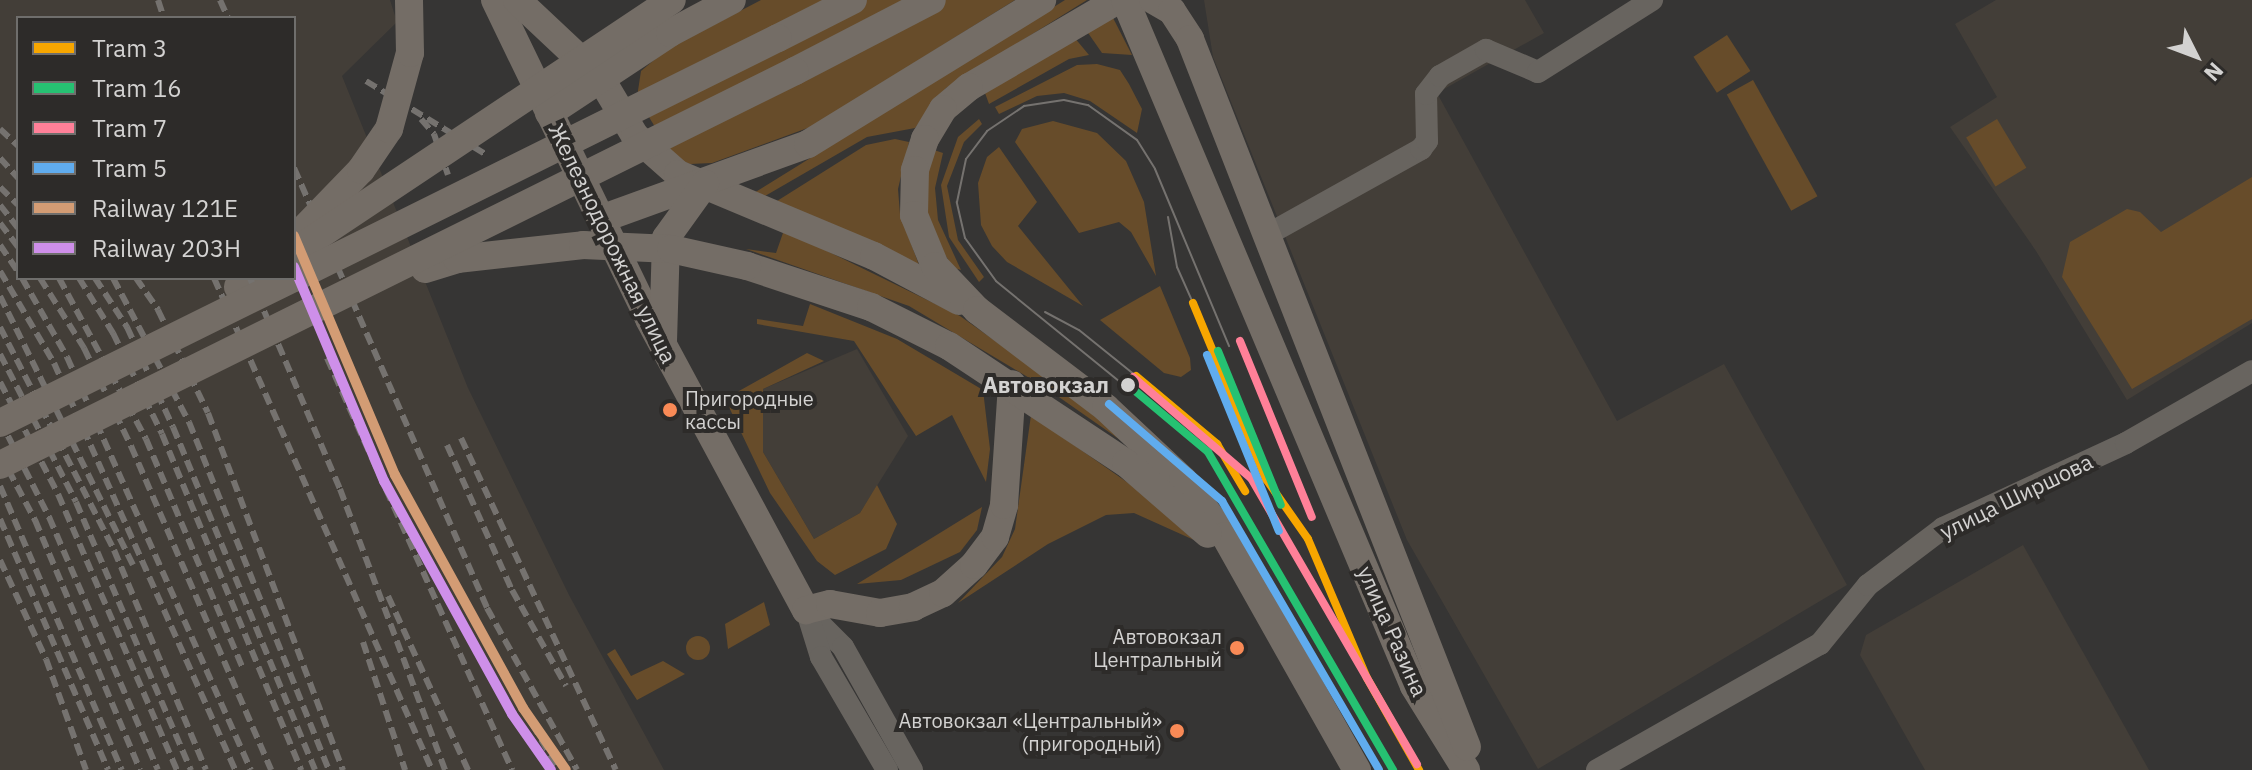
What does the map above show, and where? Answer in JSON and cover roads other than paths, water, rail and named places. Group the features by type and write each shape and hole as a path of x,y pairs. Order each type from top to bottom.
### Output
{"main road":[{"path":"296,236 361,170 389,129 410,53 409,0"},
{"name":"Железнодорожная улица","path":"495,0 662,345 806,610"},
{"path":"517,0 601,79 618,111 658,160 705,184 874,256 977,310"},
{"path":"296,251 672,0"},
{"path":"549,113 732,0"},
{"path":"296,277 853,0"},
{"path":"0,465 932,0"},
{"path":"601,219 705,184 808,144 1042,0"},
{"path":"1118,0 969,87 943,109 925,139 912,190 914,215 935,266 977,310 1146,443 1209,512 1357,770"},
{"name":"улица Разина","path":"1125,0 1414,686 1466,770"},
{"path":"1153,0 1172,11 1190,39 1475,770"},
{"path":"1186,0 1190,39"},
{"path":"662,345 666,238 705,184"},
{"path":"175,378 457,259 625,244 747,266 871,307 1012,384 1148,480 1235,559"},
{"path":"3,422 290,280"},
{"path":"3,422 246,281"},
{"path":"806,610 830,604 880,613 913,607 943,593 974,565 995,537 1004,505 1012,384"}],"street":[{"path":"1265,236 1421,149 1427,141 1426,94 1440,76 1486,50 1538,72 1652,0"},
{"name":"улица Ширшова","path":"1597,770 1820,644 1868,585 1943,528 2126,443 2252,371"},
{"name":"Железнодорожная улица","path":"806,610 821,657 887,770"},
{"name":"Железнодорожная улица","path":"806,610 843,647 912,770"}],"tram line":[{"path":"1125,386 996,281 965,238 957,202 966,159 987,131 1024,106 1064,100 1088,105 1137,140 1155,169 1229,346"},
{"path":"1168,217 1177,267 1193,303"},
{"name":"3","path":"1193,303 1266,479 1308,539 1367,678 1419,770"},
{"path":"1045,312 1079,330 1136,376"},
{"name":"7","path":"1240,341 1312,517"},
{"name":"16","path":"1218,351 1281,505"},
{"name":"5","path":"1207,355 1279,531"},
{"name":"3","path":"1136,376 1217,444 1245,491"},
{"name":"7","path":"1133,377 1251,478 1417,764"},
{"name":"16","path":"1128,385 1208,452 1393,770"},
{"name":"5","path":"1109,404 1222,501 1379,770"}],"railway":[{"path":"158,0 163,16"},
{"path":"220,0 227,16"},
{"path":"366,81 485,154"},
{"path":"421,119 434,134 448,175"},
{"path":"0,129 16,144"},
{"path":"0,158 16,176"},
{"path":"296,173 487,608 577,770"},
{"path":"0,187 16,203"},
{"path":"0,205 16,225"},
{"path":"0,223 16,244"},
{"path":"0,245 16,269"},
{"path":"0,271 54,363 235,770"},
{"path":"23,280 67,357 251,770"},
{"path":"41,280 84,348 131,446 271,770"},
{"path":"60,280 146,439 243,669"},
{"path":"80,280 113,333 162,434 301,770"},
{"path":"96,280 127,327 173,427 315,770"},
{"path":"114,280 189,422 329,770"},
{"path":"137,280 158,310 208,413 343,770"},
{"path":"215,280 432,770"},
{"path":"251,280 340,489 445,770"},
{"path":"0,296 133,565"},
{"path":"0,327 114,550 206,770"},
{"path":"0,354 76,502 191,770"},
{"path":"327,358 512,770"},
{"path":"0,382 58,494 177,770"},
{"path":"0,420 49,517 158,770"},
{"path":"461,438 616,770"},
{"path":"447,445 512,590 566,686"},
{"path":"0,454 35,520 140,770"},
{"path":"0,486 122,770"},
{"path":"0,519 108,770"},
{"path":"0,560 46,659 86,770"},
{"path":"388,596 468,770"},
{"path":"363,642 405,770"},
{"path":"523,708 559,770"}],"rail line":[{"name":"121Е","path":"296,241 395,475 523,708 566,770"},
{"name":"203Н","path":"296,272 384,481 512,714 551,770"}],"place":[{"name":"Автовокзал","path":"1128,385"},
{"name":"Пригородные кассы","path":"670,410"},
{"name":"Автовокзал Центральный","path":"1237,648"},
{"name":"Автовокзал «Центральный» (пригородный)","path":"1177,731"}]}
